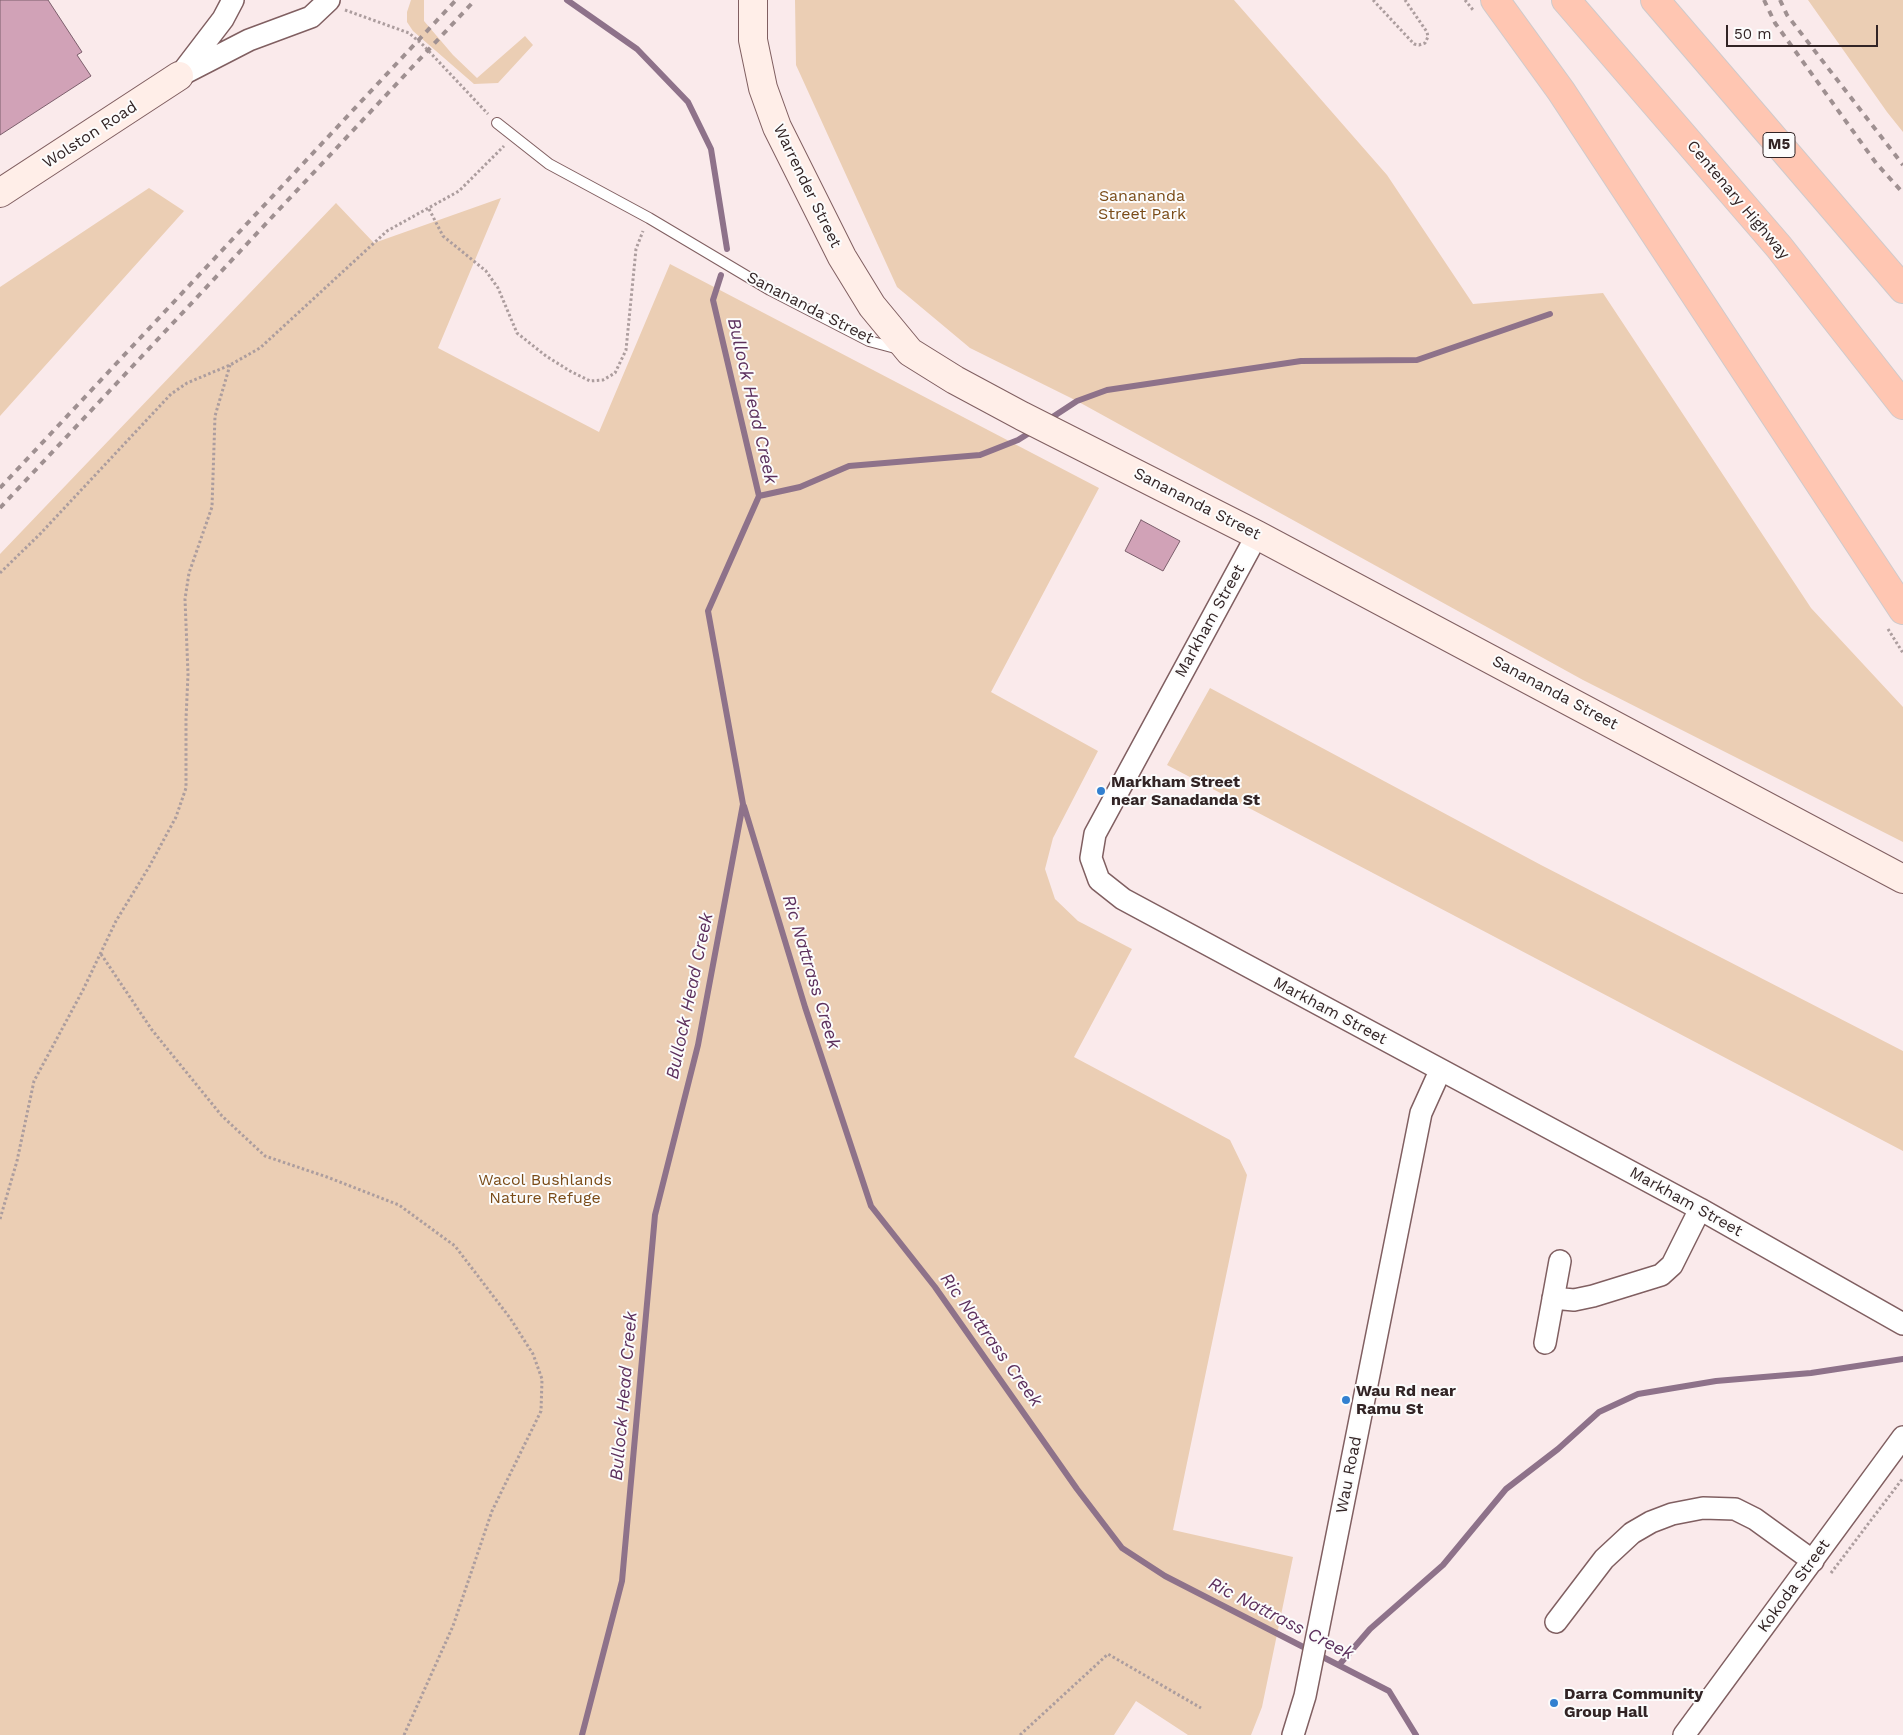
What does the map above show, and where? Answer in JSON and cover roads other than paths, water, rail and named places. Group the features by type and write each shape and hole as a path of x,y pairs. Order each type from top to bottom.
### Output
{"highway":[{"path":"1494,0 1561,91 1903,610"},
{"name":"Centenary Highway","path":"1566,0 1779,247 1903,405"},
{"name":"M5","path":"1654,0 1903,289"}],"street":[{"name":"Wolston Road","path":"179,76 223,19 233,0"},
{"name":"Wolston Road","path":"0,193 179,76 249,40 311,17 329,0"},
{"name":"Warrender Street","path":"753,0 753,40 763,88 777,127 842,257 872,306 910,352"},
{"name":"Sanananda Street","path":"910,352 955,380 1022,416 1257,535 1903,878"},
{"name":"Markham Street","path":"1257,535 1095,834 1091,858 1099,880 1123,899 1700,1209 1903,1324"},
{"name":"Wau Road","path":"1293,1735 1305,1696 1421,1113 1440,1070"},
{"path":"1553,1298 1574,1300 1593,1296 1644,1282 1661,1275 1672,1265 1700,1209"},
{"path":"1545,1343 1560,1261"},
{"name":"Kokoda Street","path":"1684,1735 1903,1437"},
{"path":"1556,1622 1604,1558 1632,1533 1651,1522 1672,1514 1703,1508 1735,1509 1755,1520 1813,1560"}],"lane":[{"name":"Sanananda Street","path":"497,123 549,164 649,218 770,290 869,341 910,352"}],"waterway":[{"name":"Bullock Head Creek","path":"567,0 637,49 688,102 711,149 727,249"},
{"name":"Bullock Head Creek","path":"582,1735 622,1581 655,1215 698,1045 743,804 708,611 759,496 713,300 721,275"},
{"path":"1048,420 1077,401 1107,390 1301,361 1417,360 1550,314"},
{"path":"759,496 800,487 849,466 980,455 1018,440 1034,430"},
{"name":"Ric Nattrass Creek","path":"744,806 805,1007 871,1206 935,1287 1077,1489 1122,1548 1165,1576 1389,1691 1416,1735"},
{"path":"1339,1665 1370,1629 1443,1565 1506,1489 1558,1449 1599,1412 1638,1394 1716,1381 1811,1373 1903,1359"}],"railway":[{"path":"0,488 456,0"},
{"path":"0,508 475,0"},
{"path":"1764,0 1775,23 1876,163 1903,193"},
{"path":"1780,0 1787,15 1903,165"}],"place":[{"name":"Markham Street near Sanadanda St","path":"1101,791"},
{"name":"Wau Rd near Ramu St","path":"1346,1400"},
{"name":"Darra Community Group Hall","path":"1554,1703"}],"park label":[{"name":"Sanananda Street Park","path":"1142,205"},
{"name":"Wacol Bushlands Nature Refuge","path":"545,1189"}]}
